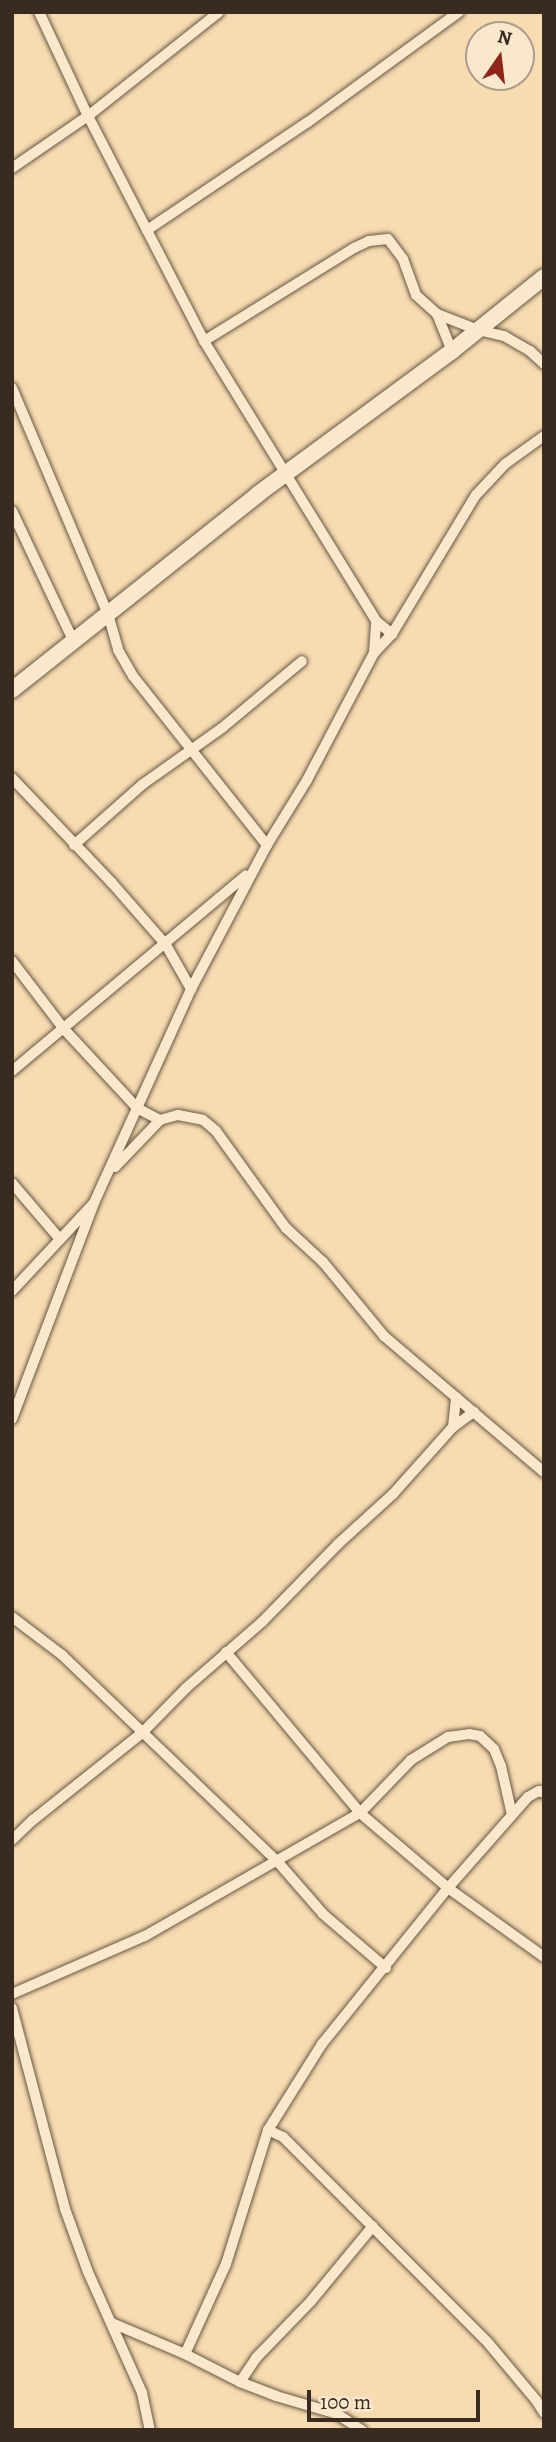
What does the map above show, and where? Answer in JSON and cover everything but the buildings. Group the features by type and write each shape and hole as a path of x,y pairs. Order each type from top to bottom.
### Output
{"street":[{"path":"39,12 88,116 204,341 376,621 392,634"},
{"path":"12,168 88,116 219,12"},
{"path":"147,230 319,114 459,12"},
{"path":"204,341 354,248 388,239 398,251 416,295 437,314 478,330 504,336 530,351 544,364"},
{"path":"12,690 285,475 452,351 544,277"},
{"path":"437,314 452,351"},
{"path":"12,388 108,614 118,650 133,676 267,845"},
{"path":"12,1419 93,1203 110,1171 191,989 254,869 307,780 374,653 392,634 476,495 505,464 544,436"},
{"path":"12,511 74,642"},
{"path":"374,653 376,621"},
{"path":"74,845 142,784 222,728 302,660"},
{"path":"12,778 112,883 166,945 191,989"},
{"path":"12,1071 254,869"},
{"path":"12,961 63,1028 137,1108 160,1120"},
{"path":"110,1171 160,1120 191,1115 203,1120 216,1131 286,1228 323,1262 384,1336 544,1472"},
{"path":"12,1183 59,1238"},
{"path":"12,1291 93,1203"},
{"path":"453,1427 456,1396"},
{"path":"12,1840 142,1733 186,1688 262,1622 338,1544 393,1494 453,1427 474,1412"},
{"path":"12,1617 62,1655 277,1861 323,1914 386,1968"},
{"path":"226,1652 360,1813 449,1888 544,1957"},
{"path":"12,1994 145,1936 360,1813 411,1760 448,1738 469,1734 480,1736 494,1749 501,1766 512,1815"},
{"path":"186,2354 226,2264 268,2130 322,2044 512,1815 528,1797 539,1791 544,1793"},
{"path":"12,2008 65,2209 88,2272 142,2393 150,2430"},
{"path":"282,2107 283,2137"},
{"path":"268,2130 283,2137 489,2344 544,2413"},
{"path":"240,2382 256,2358 311,2301 373,2227"},
{"path":"112,2323 186,2354 240,2382 337,2414 362,2430"}]}
